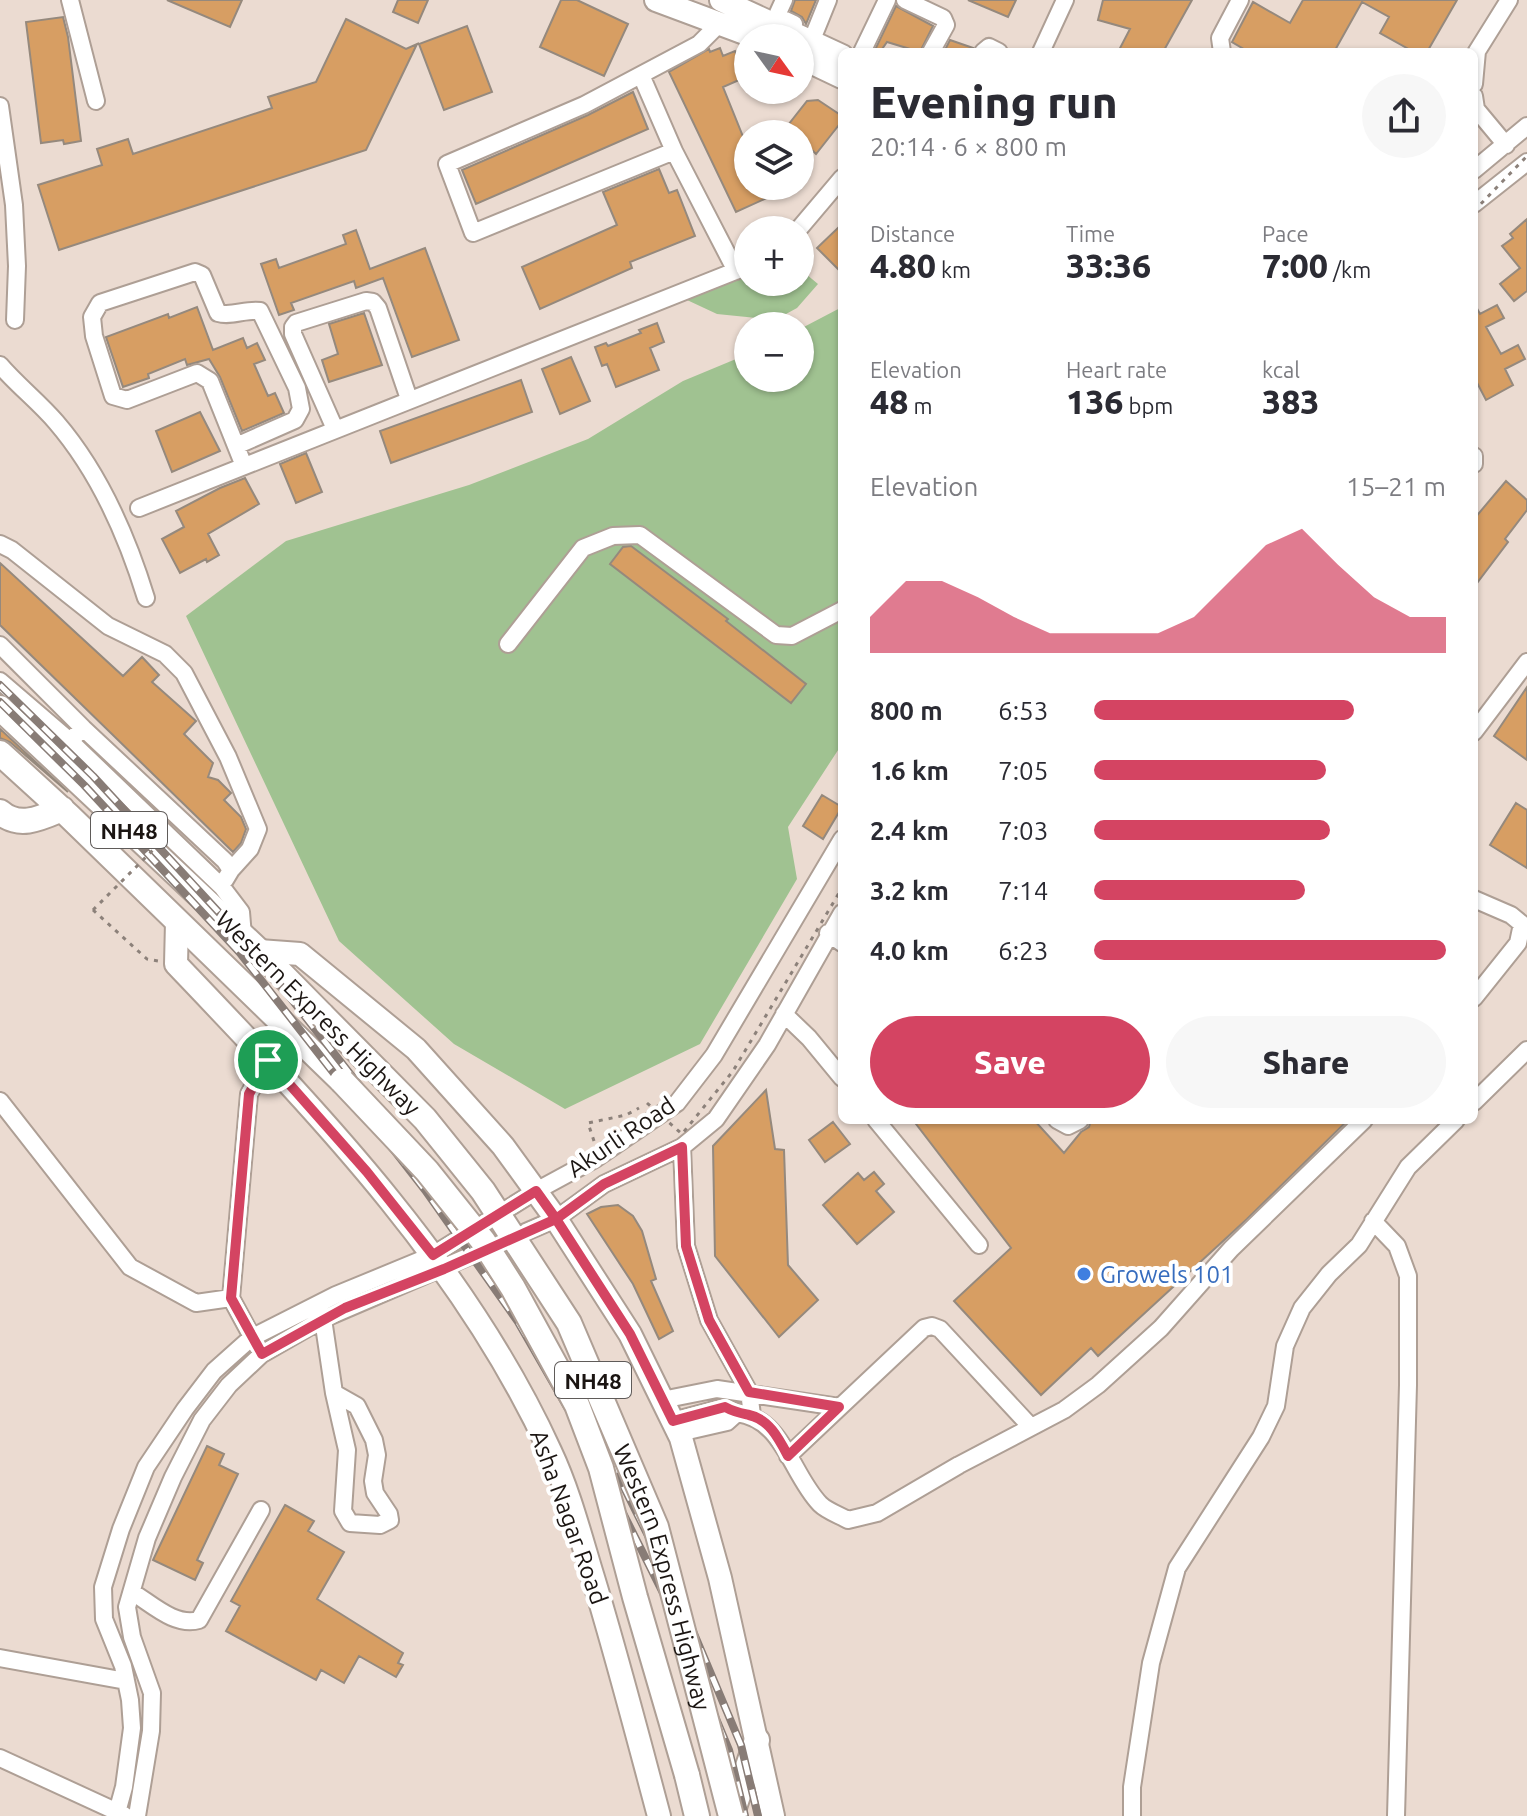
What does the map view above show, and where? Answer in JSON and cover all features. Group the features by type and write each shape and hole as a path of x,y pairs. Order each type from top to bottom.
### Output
{"highway":[{"name":"Western Express Highway","path":"0,708 216,896 251,943 435,1131 483,1191 569,1323 656,1527 731,1816"},
{"name":"Western Express Highway","path":"0,753 62,809 342,1081 427,1171 483,1241 513,1288 577,1405 605,1482 697,1816"},
{"path":"0,812 7,819 31,822 62,809"},
{"path":"731,1816 757,1740"}],"main road":[{"path":"656,0 721,11 755,24"},
{"path":"721,11 739,24"},
{"path":"814,46 838,55"},
{"path":"814,50 838,73"},
{"path":"176,964 177,922"},
{"path":"251,943 300,954 405,1039 503,1146 556,1219 630,1334 676,1427 720,1578 773,1816"},
{"name":"Asha Nagar Road","path":"176,964 268,1060 367,1172 439,1262 515,1381 552,1453 580,1535 618,1659 659,1816"}],"street":[{"path":"70,0 96,101"},
{"path":"784,0 778,13 787,24"},
{"path":"814,31 828,0"},
{"path":"864,48 887,0"},
{"path":"905,0 943,18 946,25 933,48"},
{"path":"1043,48 1065,0"},
{"path":"1221,48 1220,38 1240,0"},
{"path":"1478,51 1509,0"},
{"path":"674,151 473,233 447,164 584,105 699,44 721,11"},
{"path":"641,75 674,151 734,254"},
{"path":"0,106 14,205 17,266 15,320"},
{"path":"1478,111 1506,145"},
{"path":"1478,167 1527,126"},
{"path":"1478,201 1527,162"},
{"path":"810,216 838,183"},
{"path":"139,508 734,271"},
{"path":"236,446 295,420 301,409 297,388 260,311 218,313 202,275 195,272 100,303 92,317 94,336 113,396 127,400 197,373 204,376 210,381 236,446 244,466"},
{"path":"335,429 293,334 296,323 366,301 373,302 378,308 409,399"},
{"path":"0,365 56,422 82,455 124,532 146,598"},
{"path":"508,644 583,548 613,536 640,535 776,635 792,636 838,612"},
{"path":"0,544 12,550 108,626 165,654 184,673 228,757 258,829 250,849 231,870 216,896 70,741 0,681"},
{"path":"0,645 231,870"},
{"path":"1478,727 1527,662"},
{"path":"70,741 83,728"},
{"name":"Akurli Road","path":"137,1816 151,1731 152,1693 127,1607 147,1538 202,1420 229,1385 262,1354 323,1319 439,1262 536,1191 595,1159 677,1103 714,1055 838,846"},
{"path":"1478,901 1511,915 1522,924 1518,943 1478,993"},
{"name":"Akurli Road","path":"120,1815 132,1728 123,1666 104,1619 103,1587 121,1529 146,1467 214,1371 251,1338 336,1295 439,1262 556,1219 604,1184 682,1147 716,1119 835,938"},
{"path":"784,1014 838,1073"},
{"path":"262,1354 231,1298 249,1094 286,1027"},
{"path":"1478,1098 1527,1050"},
{"path":"0,1101 130,1267 196,1303 231,1298"},
{"path":"879,1124 979,1245"},
{"path":"676,1427 725,1407 766,1423 777,1435 821,1505 848,1520 877,1513 959,1465 1064,1410 1098,1385 1161,1328 1231,1249 1360,1124"},
{"path":"1132,1816 1132,1787 1151,1663 1177,1568 1261,1437 1276,1406 1285,1346 1302,1308 1329,1274 1359,1245 1408,1167 1452,1124"},
{"path":"682,1147 686,1246 709,1320 749,1392 744,1414"},
{"path":"1373,1221 1397,1246 1408,1276 1408,1385 1396,1816"},
{"path":"323,1319 334,1393 347,1450 343,1511 350,1523 380,1525 390,1520 375,1493 373,1481 377,1455 374,1440 357,1406 334,1393"},
{"path":"788,1456 924,1328 932,1326 940,1329 1031,1427"},
{"path":"662,1400 717,1389 839,1407"},
{"path":"132,1592 175,1619 189,1623 199,1620 261,1510"},
{"path":"0,1658 126,1681"},
{"path":"0,1758 120,1815"}],"path":[{"path":"1478,207 1527,156"},
{"path":"163,840 93,910 147,959 176,964"},
{"path":"588,1123 626,1115 647,1103 682,1134 733,1071 838,895"}],"green space":[{"path":"734,281 734,296 808,296 790,312 734,312 734,316 717,314 687,300"},
{"path":"838,309 838,750 788,827 797,879 700,1044 565,1109 454,1044 339,941 186,616 286,541 469,485 588,439 683,381 734,360 734,392 814,392 814,322"}],"building":[{"path":"167,0 242,0 230,27"},
{"path":"398,0 428,0 418,23 393,12"},
{"path":"561,0 577,0 628,24 604,76 540,47"},
{"path":"795,0 816,0 806,24 802,17 791,11"},
{"path":"968,0 1016,0 1008,17"},
{"path":"1103,0 1192,0 1165,48 1120,48 1130,29 1098,20"},
{"path":"1303,0 1457,0 1429,48 1407,48 1380,33 1389,17 1362,2 1336,48 1242,48 1232,42 1253,2 1290,23"},
{"path":"896,6 933,26 922,48 907,48 887,42 883,48 876,48"},
{"path":"63,17 81,141 41,143 26,22"},
{"path":"346,19 406,49 417,44 366,150 59,250 38,185 102,165 97,149 128,139 133,154 272,108 268,97 316,82"},
{"path":"467,26 492,92 444,110 419,44"},
{"path":"950,40 973,48 946,48"},
{"path":"720,48 723,56 734,51 734,82 723,87 736,120 734,200 762,200 736,212 669,72 709,49 710,52"},
{"path":"633,92 648,129 476,204 462,170"},
{"path":"814,100 838,113 838,126 816,154 814,120 792,120 805,104 814,104"},
{"path":"659,169 669,193 677,190 695,236 630,262 632,268 540,309 522,267 617,225 603,192"},
{"path":"1527,219 1527,291 1514,301 1500,284 1520,268 1502,246 1513,238 1510,234"},
{"path":"838,228 838,269 817,248"},
{"path":"356,230 370,269 425,248 459,340 412,357 383,278 356,288 354,281 291,303 294,310 279,315 261,264 276,259 279,268 346,244 343,235"},
{"path":"1497,305 1504,318 1486,327 1501,354 1518,345 1525,359 1505,369 1513,385 1486,400 1478,385 1478,310 1480,314"},
{"path":"197,307 213,350 243,338 247,348 257,343 265,360 254,364 268,396 275,393 284,413 242,431 220,377 209,359 187,365 185,359 148,374 149,378 123,387 106,337 168,314 169,318"},
{"path":"364,313 382,365 329,382 322,360 338,354 329,324"},
{"path":"657,323 664,342 650,348 659,370 616,387 607,364 602,366 595,347 606,343 608,346"},
{"path":"571,357 590,401 560,414 542,369"},
{"path":"521,380 532,412 391,463 380,431"},
{"path":"200,412 220,451 172,472 156,431"},
{"path":"306,453 322,492 296,503 280,464"},
{"path":"245,478 259,504 208,534 219,555 180,573 162,539 184,527 176,511"},
{"path":"1506,481 1527,500 1527,510 1505,539 1508,542 1478,582 1478,514"},
{"path":"631,546 728,619 726,621 806,684 791,703 610,564 623,547"},
{"path":"0,563 123,676 142,657 159,675 152,682 196,721 184,734 213,763 208,777 218,780 231,793 224,800 241,817 246,829 241,843 233,852 0,625"},
{"path":"1527,687 1527,760 1494,736"},
{"path":"0,729 68,792 10,742 0,738"},
{"path":"822,795 838,805 838,814 823,839 803,826"},
{"path":"1516,803 1527,810 1527,868 1490,845"},
{"path":"766,1090 775,1149 784,1150 788,1265 818,1300 779,1337 715,1256 713,1146"},
{"path":"833,1122 850,1144 825,1162 809,1140"},
{"name":"Growels 101","path":"916,1124 1038,1124 1064,1153 1090,1124 1344,1124 1247,1219 1098,1356 1091,1348 1041,1395 954,1301 1011,1248"},
{"path":"874,1172 884,1184 876,1191 894,1212 857,1244 823,1205 858,1173 864,1180"},
{"path":"618,1205 633,1216 642,1231 656,1279 651,1281 673,1331 659,1339 633,1284 587,1214 601,1207"},
{"path":"207,1446 224,1454 219,1465 238,1474 197,1560 203,1563 195,1580 153,1560"},
{"path":"285,1505 314,1521 308,1531 344,1552 317,1599 403,1653 398,1663 403,1665 396,1677 359,1656 344,1683 321,1670 316,1680 226,1631 240,1606 231,1601"}],"railway":[{"path":"0,685 93,776 249,945 435,1182 528,1315 601,1441 679,1598 741,1745 758,1816"},
{"path":"0,702 84,785 240,953 425,1190 518,1322 590,1447 668,1603 729,1750 745,1816"}],"place":[{"name":"Growels 101","path":"1084,1274"}],"route":[{"path":"268,1060 249,1094 231,1298 262,1354 345,1308 444,1269 556,1219 630,1334 673,1421 725,1407 752,1415 766,1423 777,1435 788,1456 839,1407 749,1392 709,1320 686,1246 682,1147 604,1184 556,1219 536,1191 433,1255 367,1172 268,1060"}]}
